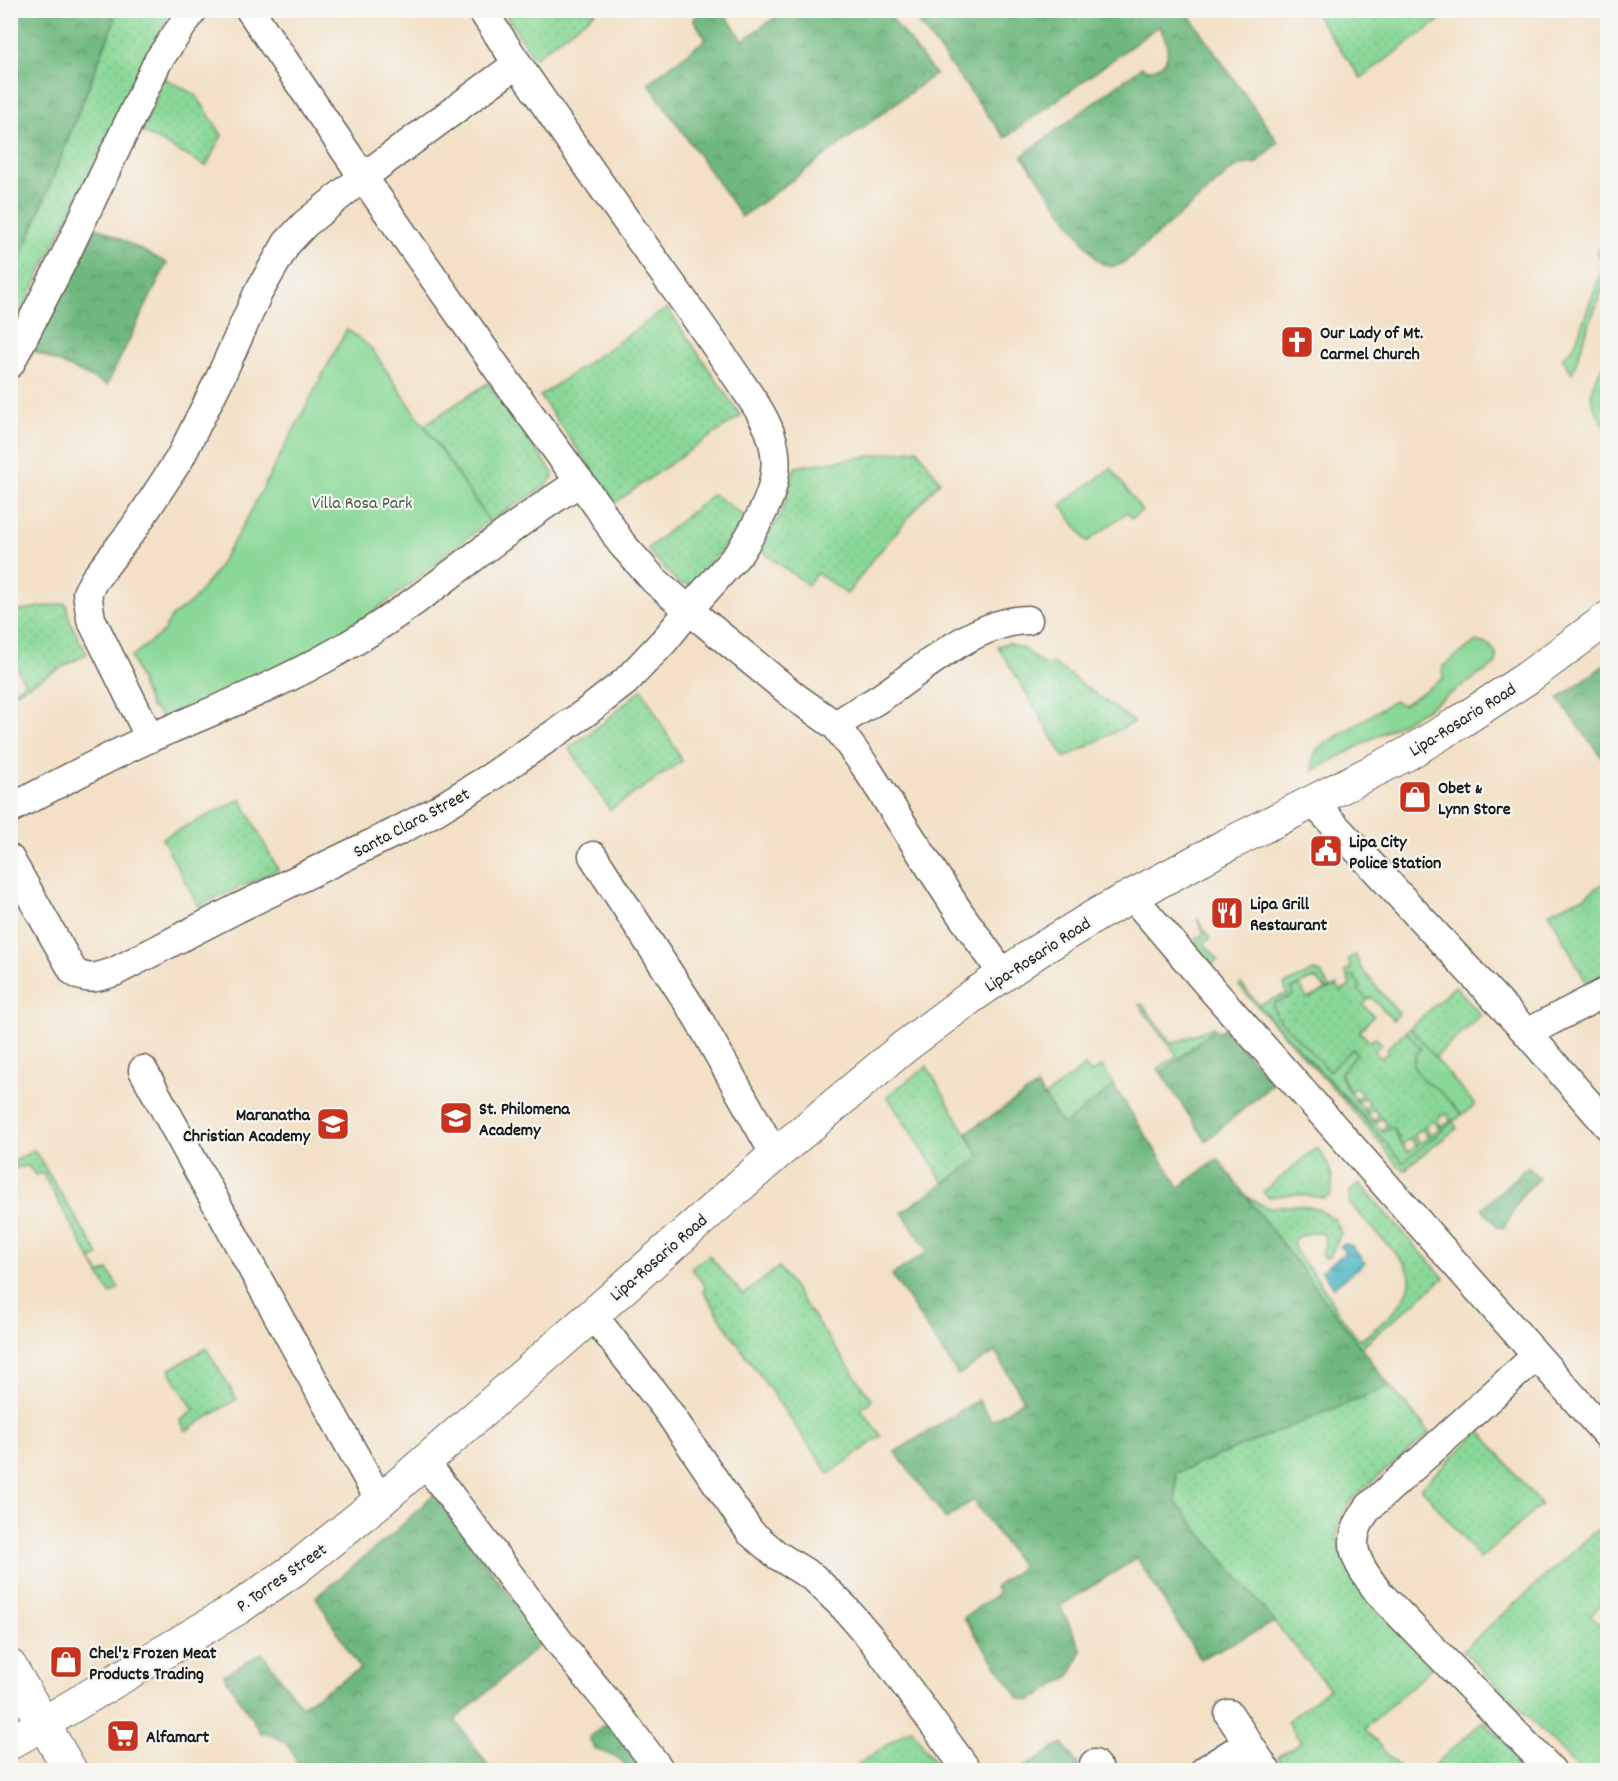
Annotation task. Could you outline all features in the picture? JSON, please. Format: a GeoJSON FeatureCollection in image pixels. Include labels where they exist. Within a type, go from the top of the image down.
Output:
{"type":"FeatureCollection","features":[{"type":"Feature","properties":{"kind":"main road","name":"Lipa-Rosario Road"},"geometry":{"type":"LineString","coordinates":[[524,1373],[775,1155],[904,1047],[1003,974],[1132,896],[1405,754],[1505,694],[1608,618]]}},
{"type":"Feature","properties":{"kind":"main road","name":"P. Torres Street"},"geometry":{"type":"LineString","coordinates":[[10,1743],[238,1608],[302,1564],[380,1502],[524,1373]]}},
{"type":"Feature","properties":{"kind":"main road"},"geometry":{"type":"LineString","coordinates":[[10,1666],[70,1770]]}},
{"type":"Feature","properties":{"kind":"street"},"geometry":{"type":"LineString","coordinates":[[10,364],[64,258],[158,61],[193,10]]}},
{"type":"Feature","properties":{"kind":"street"},"geometry":{"type":"LineString","coordinates":[[250,10],[363,177],[520,401],[599,508],[621,543],[654,580],[689,610],[798,699],[836,726],[866,766],[970,928],[1003,974]]}},
{"type":"Feature","properties":{"kind":"street","name":"Santa Clara Street"},"geometry":{"type":"LineString","coordinates":[[10,860],[73,971],[78,975],[94,978],[132,963],[209,922],[385,837],[457,799],[585,713],[643,665],[740,552],[753,531],[772,490],[776,460],[768,427],[720,352],[607,194],[482,10]]}},
{"type":"Feature","properties":{"kind":"street"},"geometry":{"type":"LineString","coordinates":[[150,738],[91,619],[87,606],[87,593],[94,580],[134,528],[180,458],[220,378],[258,293],[287,243],[363,177],[517,64]]}},
{"type":"Feature","properties":{"kind":"street"},"geometry":{"type":"LineString","coordinates":[[10,809],[150,738],[247,696],[339,651],[394,615],[516,524],[580,482]]}},
{"type":"Feature","properties":{"kind":"street"},"geometry":{"type":"LineString","coordinates":[[836,726],[972,636],[1004,622],[1028,620]]}},
{"type":"Feature","properties":{"kind":"street"},"geometry":{"type":"LineString","coordinates":[[1313,802],[1527,1033],[1608,1126]]}},
{"type":"Feature","properties":{"kind":"street"},"geometry":{"type":"LineString","coordinates":[[593,856],[698,1018],[775,1155]]}},
{"type":"Feature","properties":{"kind":"street"},"geometry":{"type":"LineString","coordinates":[[1132,896],[1608,1436]]}},
{"type":"Feature","properties":{"kind":"street"},"geometry":{"type":"LineString","coordinates":[[1527,1033],[1608,991]]}},
{"type":"Feature","properties":{"kind":"street"},"geometry":{"type":"LineString","coordinates":[[143,1070],[380,1502]]}},
{"type":"Feature","properties":{"kind":"street"},"geometry":{"type":"LineString","coordinates":[[592,1314],[667,1410],[750,1532],[777,1555],[814,1578],[844,1607],[874,1642],[967,1770]]}},
{"type":"Feature","properties":{"kind":"street"},"geometry":{"type":"LineString","coordinates":[[1536,1356],[1369,1507],[1358,1521],[1353,1537],[1355,1555],[1362,1570],[1378,1592],[1551,1770]]}},
{"type":"Feature","properties":{"kind":"street"},"geometry":{"type":"LineString","coordinates":[[425,1462],[570,1656],[660,1770]]}},
{"type":"Feature","properties":{"kind":"street"},"geometry":{"type":"LineString","coordinates":[[1228,1714],[1266,1770]]}},
{"type":"Feature","properties":{"kind":"street"},"geometry":{"type":"LineString","coordinates":[[1204,1770],[1248,1743]]}},
{"type":"Feature","properties":{"kind":"green space"},"geometry":{"type":"Polygon","coordinates":[[[11,10],[108,11],[115,19],[11,284],[11,10]]]}},
{"type":"Feature","properties":{"kind":"green space"},"geometry":{"type":"Polygon","coordinates":[[[705,10],[722,11],[743,40],[784,11],[886,11],[935,74],[742,217],[648,83],[706,39],[693,19],[705,10]]]}},
{"type":"Feature","properties":{"kind":"green space"},"geometry":{"type":"Polygon","coordinates":[[[108,11],[172,11],[145,60],[11,333],[11,284],[115,20],[108,11]]]}},
{"type":"Feature","properties":{"kind":"green space"},"geometry":{"type":"Polygon","coordinates":[[[503,11],[595,11],[534,58],[503,11]]]}},
{"type":"Feature","properties":{"kind":"green space"},"geometry":{"type":"Polygon","coordinates":[[[910,11],[1186,11],[1278,142],[1257,163],[1241,165],[1232,170],[1124,263],[1113,266],[1104,265],[1097,260],[1022,156],[1142,67],[1147,70],[1162,64],[1166,60],[1167,47],[1159,26],[1005,138],[910,11]]]}},
{"type":"Feature","properties":{"kind":"green space"},"geometry":{"type":"Polygon","coordinates":[[[1313,11],[1452,11],[1361,78],[1313,11]]]}},
{"type":"Feature","properties":{"kind":"green space"},"geometry":{"type":"Polygon","coordinates":[[[164,78],[196,95],[222,135],[206,166],[142,132],[164,78]]]}},
{"type":"Feature","properties":{"kind":"green space"},"geometry":{"type":"Polygon","coordinates":[[[97,227],[167,263],[107,385],[34,351],[97,227]]]}},
{"type":"Feature","properties":{"kind":"green space"},"geometry":{"type":"Polygon","coordinates":[[[1607,235],[1607,275],[1572,373],[1562,358],[1574,347],[1605,261],[1597,253],[1607,235]]]}},
{"type":"Feature","properties":{"kind":"green space"},"geometry":{"type":"Polygon","coordinates":[[[667,308],[741,416],[615,503],[540,396],[667,308]]]}},
{"type":"Feature","properties":{"kind":"green space","name":"Villa Rosa Park"},"geometry":{"type":"Polygon","coordinates":[[[347,329],[371,348],[489,521],[401,591],[347,630],[243,684],[179,714],[163,717],[150,706],[131,657],[163,632],[172,616],[193,601],[216,571],[245,522],[347,329]]]}},
{"type":"Feature","properties":{"kind":"green space"},"geometry":{"type":"Polygon","coordinates":[[[1607,358],[1607,385],[1602,389],[1607,397],[1607,429],[1595,408],[1591,394],[1607,358]]]}},
{"type":"Feature","properties":{"kind":"green space"},"geometry":{"type":"Polygon","coordinates":[[[488,383],[553,473],[553,478],[546,486],[489,521],[424,425],[488,383]]]}},
{"type":"Feature","properties":{"kind":"green space"},"geometry":{"type":"Polygon","coordinates":[[[917,449],[940,481],[870,563],[847,594],[817,573],[808,585],[760,550],[783,509],[795,467],[917,449]]]}},
{"type":"Feature","properties":{"kind":"green space"},"geometry":{"type":"Polygon","coordinates":[[[1111,468],[1142,511],[1132,518],[1127,512],[1087,542],[1061,505],[1111,468]]]}},
{"type":"Feature","properties":{"kind":"green space"},"geometry":{"type":"Polygon","coordinates":[[[713,494],[747,518],[694,584],[679,584],[647,549],[713,494]]]}},
{"type":"Feature","properties":{"kind":"green space"},"geometry":{"type":"Polygon","coordinates":[[[66,603],[71,623],[87,654],[14,693],[13,691],[25,683],[11,659],[11,612],[66,603]]]}},
{"type":"Feature","properties":{"kind":"green space"},"geometry":{"type":"Polygon","coordinates":[[[1475,642],[1485,643],[1492,648],[1497,659],[1496,664],[1425,710],[1313,771],[1313,758],[1318,748],[1394,701],[1403,705],[1443,679],[1443,666],[1475,642]]]}},
{"type":"Feature","properties":{"kind":"green space"},"geometry":{"type":"Polygon","coordinates":[[[1008,643],[1027,651],[1042,664],[1053,663],[1134,722],[1065,758],[998,646],[1008,643]]]}},
{"type":"Feature","properties":{"kind":"green space"},"geometry":{"type":"Polygon","coordinates":[[[1607,663],[1607,764],[1558,699],[1607,663]]]}},
{"type":"Feature","properties":{"kind":"green space"},"geometry":{"type":"Polygon","coordinates":[[[642,689],[682,761],[610,810],[569,748],[603,723],[642,689]]]}},
{"type":"Feature","properties":{"kind":"green space"},"geometry":{"type":"Polygon","coordinates":[[[241,799],[278,870],[198,906],[162,838],[241,799]]]}},
{"type":"Feature","properties":{"kind":"green space"},"geometry":{"type":"Polygon","coordinates":[[[1607,880],[1607,975],[1587,984],[1549,912],[1584,897],[1607,880]]]}},
{"type":"Feature","properties":{"kind":"green space"},"geometry":{"type":"Polygon","coordinates":[[[1198,919],[1210,939],[1204,943],[1218,960],[1212,965],[1196,944],[1196,939],[1204,933],[1198,919]]]}},
{"type":"Feature","properties":{"kind":"green space"},"geometry":{"type":"Polygon","coordinates":[[[1356,955],[1360,967],[1399,1014],[1393,1020],[1371,997],[1368,1000],[1358,990],[1361,987],[1354,976],[1348,978],[1345,971],[1351,969],[1348,959],[1356,955]]]}},
{"type":"Feature","properties":{"kind":"green space"},"geometry":{"type":"Polygon","coordinates":[[[1314,971],[1321,973],[1329,988],[1326,990],[1317,979],[1311,979],[1291,989],[1293,996],[1276,1002],[1273,1006],[1276,1016],[1329,1071],[1352,1049],[1357,1054],[1340,1073],[1343,1081],[1352,1096],[1383,1132],[1391,1127],[1394,1128],[1399,1141],[1408,1152],[1451,1120],[1452,1122],[1403,1163],[1358,1110],[1258,1005],[1287,994],[1284,985],[1314,971]]]}},
{"type":"Feature","properties":{"kind":"green space"},"geometry":{"type":"Polygon","coordinates":[[[1354,976],[1361,987],[1359,990],[1368,1000],[1363,1005],[1374,1016],[1359,1031],[1370,1042],[1375,1037],[1382,1044],[1374,1051],[1381,1058],[1388,1052],[1386,1049],[1406,1031],[1421,1049],[1413,1060],[1422,1079],[1439,1090],[1462,1115],[1453,1122],[1457,1128],[1405,1170],[1399,1167],[1355,1113],[1239,986],[1241,984],[1403,1162],[1451,1120],[1445,1113],[1437,1119],[1442,1126],[1439,1128],[1433,1121],[1425,1127],[1431,1135],[1428,1137],[1422,1129],[1414,1136],[1420,1143],[1416,1146],[1410,1138],[1402,1145],[1394,1128],[1391,1127],[1383,1132],[1381,1130],[1387,1125],[1381,1118],[1375,1123],[1379,1115],[1374,1109],[1367,1114],[1364,1109],[1370,1104],[1364,1097],[1358,1102],[1356,1099],[1362,1094],[1356,1087],[1350,1092],[1340,1073],[1357,1054],[1353,1049],[1329,1071],[1276,1016],[1273,1006],[1276,1002],[1293,996],[1290,990],[1300,985],[1307,999],[1337,985],[1340,991],[1350,987],[1348,978],[1354,976]]]}},
{"type":"Feature","properties":{"kind":"green space"},"geometry":{"type":"Polygon","coordinates":[[[1455,986],[1481,1015],[1435,1058],[1410,1028],[1455,986]]]}},
{"type":"Feature","properties":{"kind":"green space"},"geometry":{"type":"Polygon","coordinates":[[[1142,1004],[1172,1044],[1213,1027],[1215,1029],[1161,1073],[1158,1069],[1177,1055],[1139,1005],[1142,1004]]]}},
{"type":"Feature","properties":{"kind":"green space"},"geometry":{"type":"Polygon","coordinates":[[[1224,1028],[1273,1084],[1206,1141],[1161,1073],[1215,1029],[1219,1033],[1224,1028]]]}},
{"type":"Feature","properties":{"kind":"green space"},"geometry":{"type":"Polygon","coordinates":[[[1410,1028],[1475,1105],[1462,1115],[1439,1090],[1422,1079],[1413,1066],[1416,1054],[1421,1049],[1406,1031],[1410,1028]]]}},
{"type":"Feature","properties":{"kind":"green space"},"geometry":{"type":"Polygon","coordinates":[[[927,1066],[980,1158],[944,1183],[887,1096],[927,1066]]]}},
{"type":"Feature","properties":{"kind":"green space"},"geometry":{"type":"Polygon","coordinates":[[[1085,1066],[1091,1073],[1102,1066],[1114,1086],[1063,1126],[1044,1097],[1085,1066]]]}},
{"type":"Feature","properties":{"kind":"green space"},"geometry":{"type":"Polygon","coordinates":[[[1037,1086],[1063,1125],[1114,1086],[1179,1187],[1218,1159],[1390,1386],[1176,1473],[1176,1503],[1275,1622],[1200,1659],[1137,1558],[1060,1606],[1082,1650],[1070,1676],[1031,1701],[1019,1698],[964,1618],[998,1593],[995,1587],[1022,1567],[973,1500],[946,1519],[895,1452],[978,1400],[992,1421],[1024,1400],[995,1352],[958,1375],[892,1275],[928,1251],[902,1212],[980,1158],[967,1132],[1037,1086]]]}},
{"type":"Feature","properties":{"kind":"green space"},"geometry":{"type":"Polygon","coordinates":[[[1317,1147],[1330,1170],[1332,1190],[1330,1196],[1324,1198],[1295,1194],[1268,1197],[1263,1192],[1317,1147]]]}},
{"type":"Feature","properties":{"kind":"green space"},"geometry":{"type":"Polygon","coordinates":[[[34,1150],[99,1255],[91,1260],[100,1274],[108,1270],[119,1288],[110,1294],[42,1173],[36,1175],[28,1166],[16,1168],[13,1162],[34,1150]]]}},
{"type":"Feature","properties":{"kind":"green space"},"geometry":{"type":"Polygon","coordinates":[[[1528,1166],[1539,1178],[1522,1195],[1504,1228],[1498,1227],[1482,1208],[1528,1166]]]}},
{"type":"Feature","properties":{"kind":"green space"},"geometry":{"type":"Polygon","coordinates":[[[1359,1183],[1444,1278],[1360,1348],[1244,1195],[1267,1208],[1296,1205],[1316,1208],[1336,1220],[1341,1233],[1330,1256],[1325,1258],[1321,1255],[1326,1240],[1323,1233],[1314,1232],[1295,1238],[1294,1246],[1347,1324],[1359,1339],[1362,1339],[1398,1306],[1408,1290],[1410,1279],[1405,1264],[1349,1203],[1350,1191],[1359,1183]]]}},
{"type":"Feature","properties":{"kind":"green space"},"geometry":{"type":"Polygon","coordinates":[[[709,1255],[743,1295],[779,1267],[872,1400],[861,1409],[881,1436],[829,1474],[728,1330],[703,1290],[706,1288],[691,1268],[709,1255]]]}},
{"type":"Feature","properties":{"kind":"green space"},"geometry":{"type":"Polygon","coordinates":[[[206,1348],[237,1399],[186,1431],[180,1421],[194,1410],[169,1370],[206,1348]]]}},
{"type":"Feature","properties":{"kind":"green space"},"geometry":{"type":"Polygon","coordinates":[[[1390,1386],[1430,1433],[1352,1499],[1342,1516],[1337,1536],[1341,1556],[1350,1572],[1434,1666],[1365,1729],[1401,1770],[1286,1770],[1277,1757],[1301,1742],[1287,1722],[1329,1688],[1176,1503],[1175,1473],[1390,1386]]]}},
{"type":"Feature","properties":{"kind":"green space"},"geometry":{"type":"Polygon","coordinates":[[[1480,1431],[1541,1505],[1480,1559],[1421,1487],[1480,1431]]]}},
{"type":"Feature","properties":{"kind":"green space"},"geometry":{"type":"Polygon","coordinates":[[[434,1494],[544,1641],[455,1720],[491,1770],[299,1770],[287,1744],[261,1733],[224,1675],[262,1653],[301,1706],[360,1669],[316,1597],[395,1532],[434,1494]]]}},
{"type":"Feature","properties":{"kind":"green space"},"geometry":{"type":"Polygon","coordinates":[[[1607,1521],[1607,1599],[1590,1615],[1607,1633],[1607,1770],[1580,1770],[1463,1650],[1607,1521]]]}},
{"type":"Feature","properties":{"kind":"green space"},"geometry":{"type":"Polygon","coordinates":[[[610,1719],[646,1770],[629,1770],[620,1759],[595,1749],[589,1738],[610,1719]]]}},
{"type":"Feature","properties":{"kind":"green space"},"geometry":{"type":"Polygon","coordinates":[[[1483,1721],[1534,1770],[1429,1770],[1483,1721]]]}},
{"type":"Feature","properties":{"kind":"green space"},"geometry":{"type":"Polygon","coordinates":[[[911,1728],[937,1766],[930,1770],[850,1770],[911,1728]]]}},
{"type":"Feature","properties":{"kind":"green space"},"geometry":{"type":"Polygon","coordinates":[[[1063,1743],[1081,1770],[1019,1770],[1063,1743]]]}},
{"type":"Feature","properties":{"kind":"water"},"geometry":{"type":"Polygon","coordinates":[[[1351,1245],[1365,1263],[1333,1287],[1321,1271],[1345,1253],[1340,1246],[1351,1245]]]}},
{"type":"Feature","properties":{"kind":"place","name":"Our Lady of Mt. Carmel Church"},"geometry":{"type":"Point","coordinates":[1297,342]}},
{"type":"Feature","properties":{"kind":"place","name":"Obet & Lynn Store"},"geometry":{"type":"Point","coordinates":[1415,797]}},
{"type":"Feature","properties":{"kind":"place","name":"Lipa City Police Station"},"geometry":{"type":"Point","coordinates":[1326,851]}},
{"type":"Feature","properties":{"kind":"place","name":"Lipa Grill Restaurant"},"geometry":{"type":"Point","coordinates":[1227,913]}},
{"type":"Feature","properties":{"kind":"place","name":"St. Philomena Academy"},"geometry":{"type":"Point","coordinates":[456,1118]}},
{"type":"Feature","properties":{"kind":"place","name":"Maranatha Christian Academy"},"geometry":{"type":"Point","coordinates":[333,1124]}},
{"type":"Feature","properties":{"kind":"place","name":"Chel'z Frozen Meat Products Trading"},"geometry":{"type":"Point","coordinates":[66,1662]}},
{"type":"Feature","properties":{"kind":"place","name":"Alfamart"},"geometry":{"type":"Point","coordinates":[123,1736]}}]}
